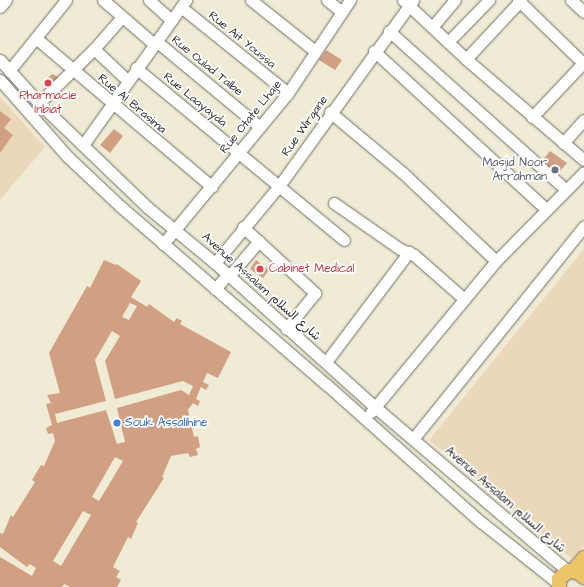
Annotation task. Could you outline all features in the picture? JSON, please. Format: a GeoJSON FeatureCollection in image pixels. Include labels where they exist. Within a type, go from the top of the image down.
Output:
{"type":"FeatureCollection","features":[{"type":"Feature","properties":{"kind":"main road"},"geometry":{"type":"LineString","coordinates":[[558,585],[561,576],[575,573],[584,558]]}},
{"type":"Feature","properties":{"kind":"street"},"geometry":{"type":"LineString","coordinates":[[0,7],[6,0]]}},
{"type":"Feature","properties":{"kind":"street"},"geometry":{"type":"LineString","coordinates":[[9,71],[37,39],[66,0]]}},
{"type":"Feature","properties":{"kind":"street","name":"Rue Oulad Talbe"},"geometry":{"type":"LineString","coordinates":[[103,0],[121,18],[155,42],[260,127]]}},
{"type":"Feature","properties":{"kind":"street"},"geometry":{"type":"LineString","coordinates":[[149,0],[171,20]]}},
{"type":"Feature","properties":{"kind":"street"},"geometry":{"type":"LineString","coordinates":[[251,0],[263,4],[315,52]]}},
{"type":"Feature","properties":{"kind":"street"},"geometry":{"type":"LineString","coordinates":[[327,0],[342,12]]}},
{"type":"Feature","properties":{"kind":"street","name":"Rue Otate Lhaje"},"geometry":{"type":"LineString","coordinates":[[163,244],[212,187],[238,152],[288,93],[350,0]]}},
{"type":"Feature","properties":{"kind":"street"},"geometry":{"type":"LineString","coordinates":[[433,26],[455,0]]}},
{"type":"Feature","properties":{"kind":"street"},"geometry":{"type":"LineString","coordinates":[[448,42],[489,0]]}},
{"type":"Feature","properties":{"kind":"street"},"geometry":{"type":"LineString","coordinates":[[466,59],[520,0],[583,62],[532,117]]}},
{"type":"Feature","properties":{"kind":"street"},"geometry":{"type":"LineString","coordinates":[[571,0],[584,12]]}},
{"type":"Feature","properties":{"kind":"street"},"geometry":{"type":"LineString","coordinates":[[408,2],[466,59],[584,160]]}},
{"type":"Feature","properties":{"kind":"street","name":"Rue Wirgane"},"geometry":{"type":"LineString","coordinates":[[215,263],[243,227],[279,186],[408,2]]}},
{"type":"Feature","properties":{"kind":"street"},"geometry":{"type":"LineString","coordinates":[[83,145],[127,80],[183,4]]}},
{"type":"Feature","properties":{"kind":"street","name":"Rue Ait Youssa"},"geometry":{"type":"LineString","coordinates":[[183,4],[288,93]]}},
{"type":"Feature","properties":{"kind":"street"},"geometry":{"type":"LineString","coordinates":[[39,103],[94,50],[121,18]]}},
{"type":"Feature","properties":{"kind":"street"},"geometry":{"type":"LineString","coordinates":[[389,31],[566,190]]}},
{"type":"Feature","properties":{"kind":"street","name":"Rue Al Brasima"},"geometry":{"type":"LineString","coordinates":[[37,39],[111,104],[212,187]]}},
{"type":"Feature","properties":{"kind":"street"},"geometry":{"type":"LineString","coordinates":[[94,50],[127,80]]}},
{"type":"Feature","properties":{"kind":"street"},"geometry":{"type":"LineString","coordinates":[[374,51],[546,209]]}},
{"type":"Feature","properties":{"kind":"street","name":"Avenue Assalam شارع السلام"},"geometry":{"type":"LineString","coordinates":[[0,60],[39,103],[141,202],[215,263],[286,329],[326,362],[375,407],[575,573]]}},
{"type":"Feature","properties":{"kind":"street","name":"Rue Laayayda"},"geometry":{"type":"LineString","coordinates":[[136,68],[344,240]]}},
{"type":"Feature","properties":{"kind":"street"},"geometry":{"type":"LineString","coordinates":[[0,80],[68,157],[163,244],[481,522],[558,585]]}},
{"type":"Feature","properties":{"kind":"street"},"geometry":{"type":"LineString","coordinates":[[330,112],[397,168],[496,261]]}},
{"type":"Feature","properties":{"kind":"street"},"geometry":{"type":"LineString","coordinates":[[563,143],[584,120]]}},
{"type":"Feature","properties":{"kind":"street"},"geometry":{"type":"LineString","coordinates":[[365,419],[496,261],[584,172]]}},
{"type":"Feature","properties":{"kind":"street"},"geometry":{"type":"LineString","coordinates":[[334,203],[409,252],[464,299]]}},
{"type":"Feature","properties":{"kind":"street"},"geometry":{"type":"LineString","coordinates":[[414,439],[584,226]]}},
{"type":"Feature","properties":{"kind":"street"},"geometry":{"type":"LineString","coordinates":[[243,227],[315,293],[286,329]]}},
{"type":"Feature","properties":{"kind":"street"},"geometry":{"type":"LineString","coordinates":[[215,289],[259,241]]}},
{"type":"Feature","properties":{"kind":"street"},"geometry":{"type":"LineString","coordinates":[[326,362],[409,252]]}},
{"type":"Feature","properties":{"kind":"shaded area"},"geometry":{"type":"Polygon","coordinates":[[[0,97],[45,147],[0,200],[0,97]]]}},
{"type":"Feature","properties":{"kind":"shaded area"},"geometry":{"type":"Polygon","coordinates":[[[584,249],[584,546],[571,558],[429,440],[584,249]]]}},
{"type":"Feature","properties":{"kind":"building"},"geometry":{"type":"Polygon","coordinates":[[[326,50],[342,60],[335,70],[319,60],[326,50]]]}},
{"type":"Feature","properties":{"kind":"building"},"geometry":{"type":"Polygon","coordinates":[[[52,74],[62,79],[51,90],[44,82],[52,74]]]}},
{"type":"Feature","properties":{"kind":"building"},"geometry":{"type":"Polygon","coordinates":[[[0,111],[11,119],[4,128],[13,135],[0,153],[0,111]]]}},
{"type":"Feature","properties":{"kind":"building"},"geometry":{"type":"Polygon","coordinates":[[[114,129],[123,136],[110,153],[100,145],[114,129]]]}},
{"type":"Feature","properties":{"kind":"building","name":"Masjid Noor Arrahman"},"geometry":{"type":"Polygon","coordinates":[[[550,151],[567,163],[556,176],[540,163],[550,151]]]}},
{"type":"Feature","properties":{"kind":"building","name":"Souk Assalihine"},"geometry":{"type":"Polygon","coordinates":[[[104,260],[116,265],[117,264],[141,281],[131,297],[147,307],[149,304],[174,322],[177,318],[182,321],[180,324],[231,352],[218,378],[207,373],[203,382],[209,385],[206,390],[201,387],[196,399],[200,401],[198,406],[193,403],[188,410],[194,437],[198,436],[200,447],[196,449],[198,455],[190,457],[188,453],[171,456],[162,477],[164,478],[136,522],[138,523],[131,539],[128,537],[113,567],[120,571],[116,577],[121,580],[117,587],[70,587],[64,584],[62,587],[0,587],[0,557],[32,576],[36,568],[30,564],[27,567],[0,547],[0,533],[3,534],[11,515],[13,517],[35,482],[32,480],[41,465],[44,466],[55,441],[53,433],[48,434],[46,428],[52,425],[46,404],[51,403],[47,395],[60,393],[49,353],[87,286],[90,288],[104,260]],[[130,303],[122,317],[129,320],[137,306],[130,303]],[[112,331],[95,360],[106,401],[55,414],[57,423],[106,410],[117,444],[125,442],[117,408],[181,390],[189,395],[193,386],[183,381],[115,399],[105,361],[120,336],[112,331]],[[115,457],[92,497],[99,501],[123,461],[115,457]],[[83,511],[53,561],[61,566],[91,515],[83,511]]]}},
{"type":"Feature","properties":{"kind":"building","name":"Cabinet Medical"},"geometry":{"type":"Polygon","coordinates":[[[256,260],[269,270],[263,278],[250,269],[256,260]]]}},
{"type":"Feature","properties":{"kind":"place","name":"Pharmacie Inbiat"},"geometry":{"type":"Point","coordinates":[48,83]}},
{"type":"Feature","properties":{"kind":"place","name":"Masjid Noor Arrahman"},"geometry":{"type":"Point","coordinates":[555,170]}},
{"type":"Feature","properties":{"kind":"place","name":"Cabinet Medical"},"geometry":{"type":"Point","coordinates":[260,269]}},
{"type":"Feature","properties":{"kind":"place","name":"Souk Assalihine"},"geometry":{"type":"Point","coordinates":[117,423]}}]}
